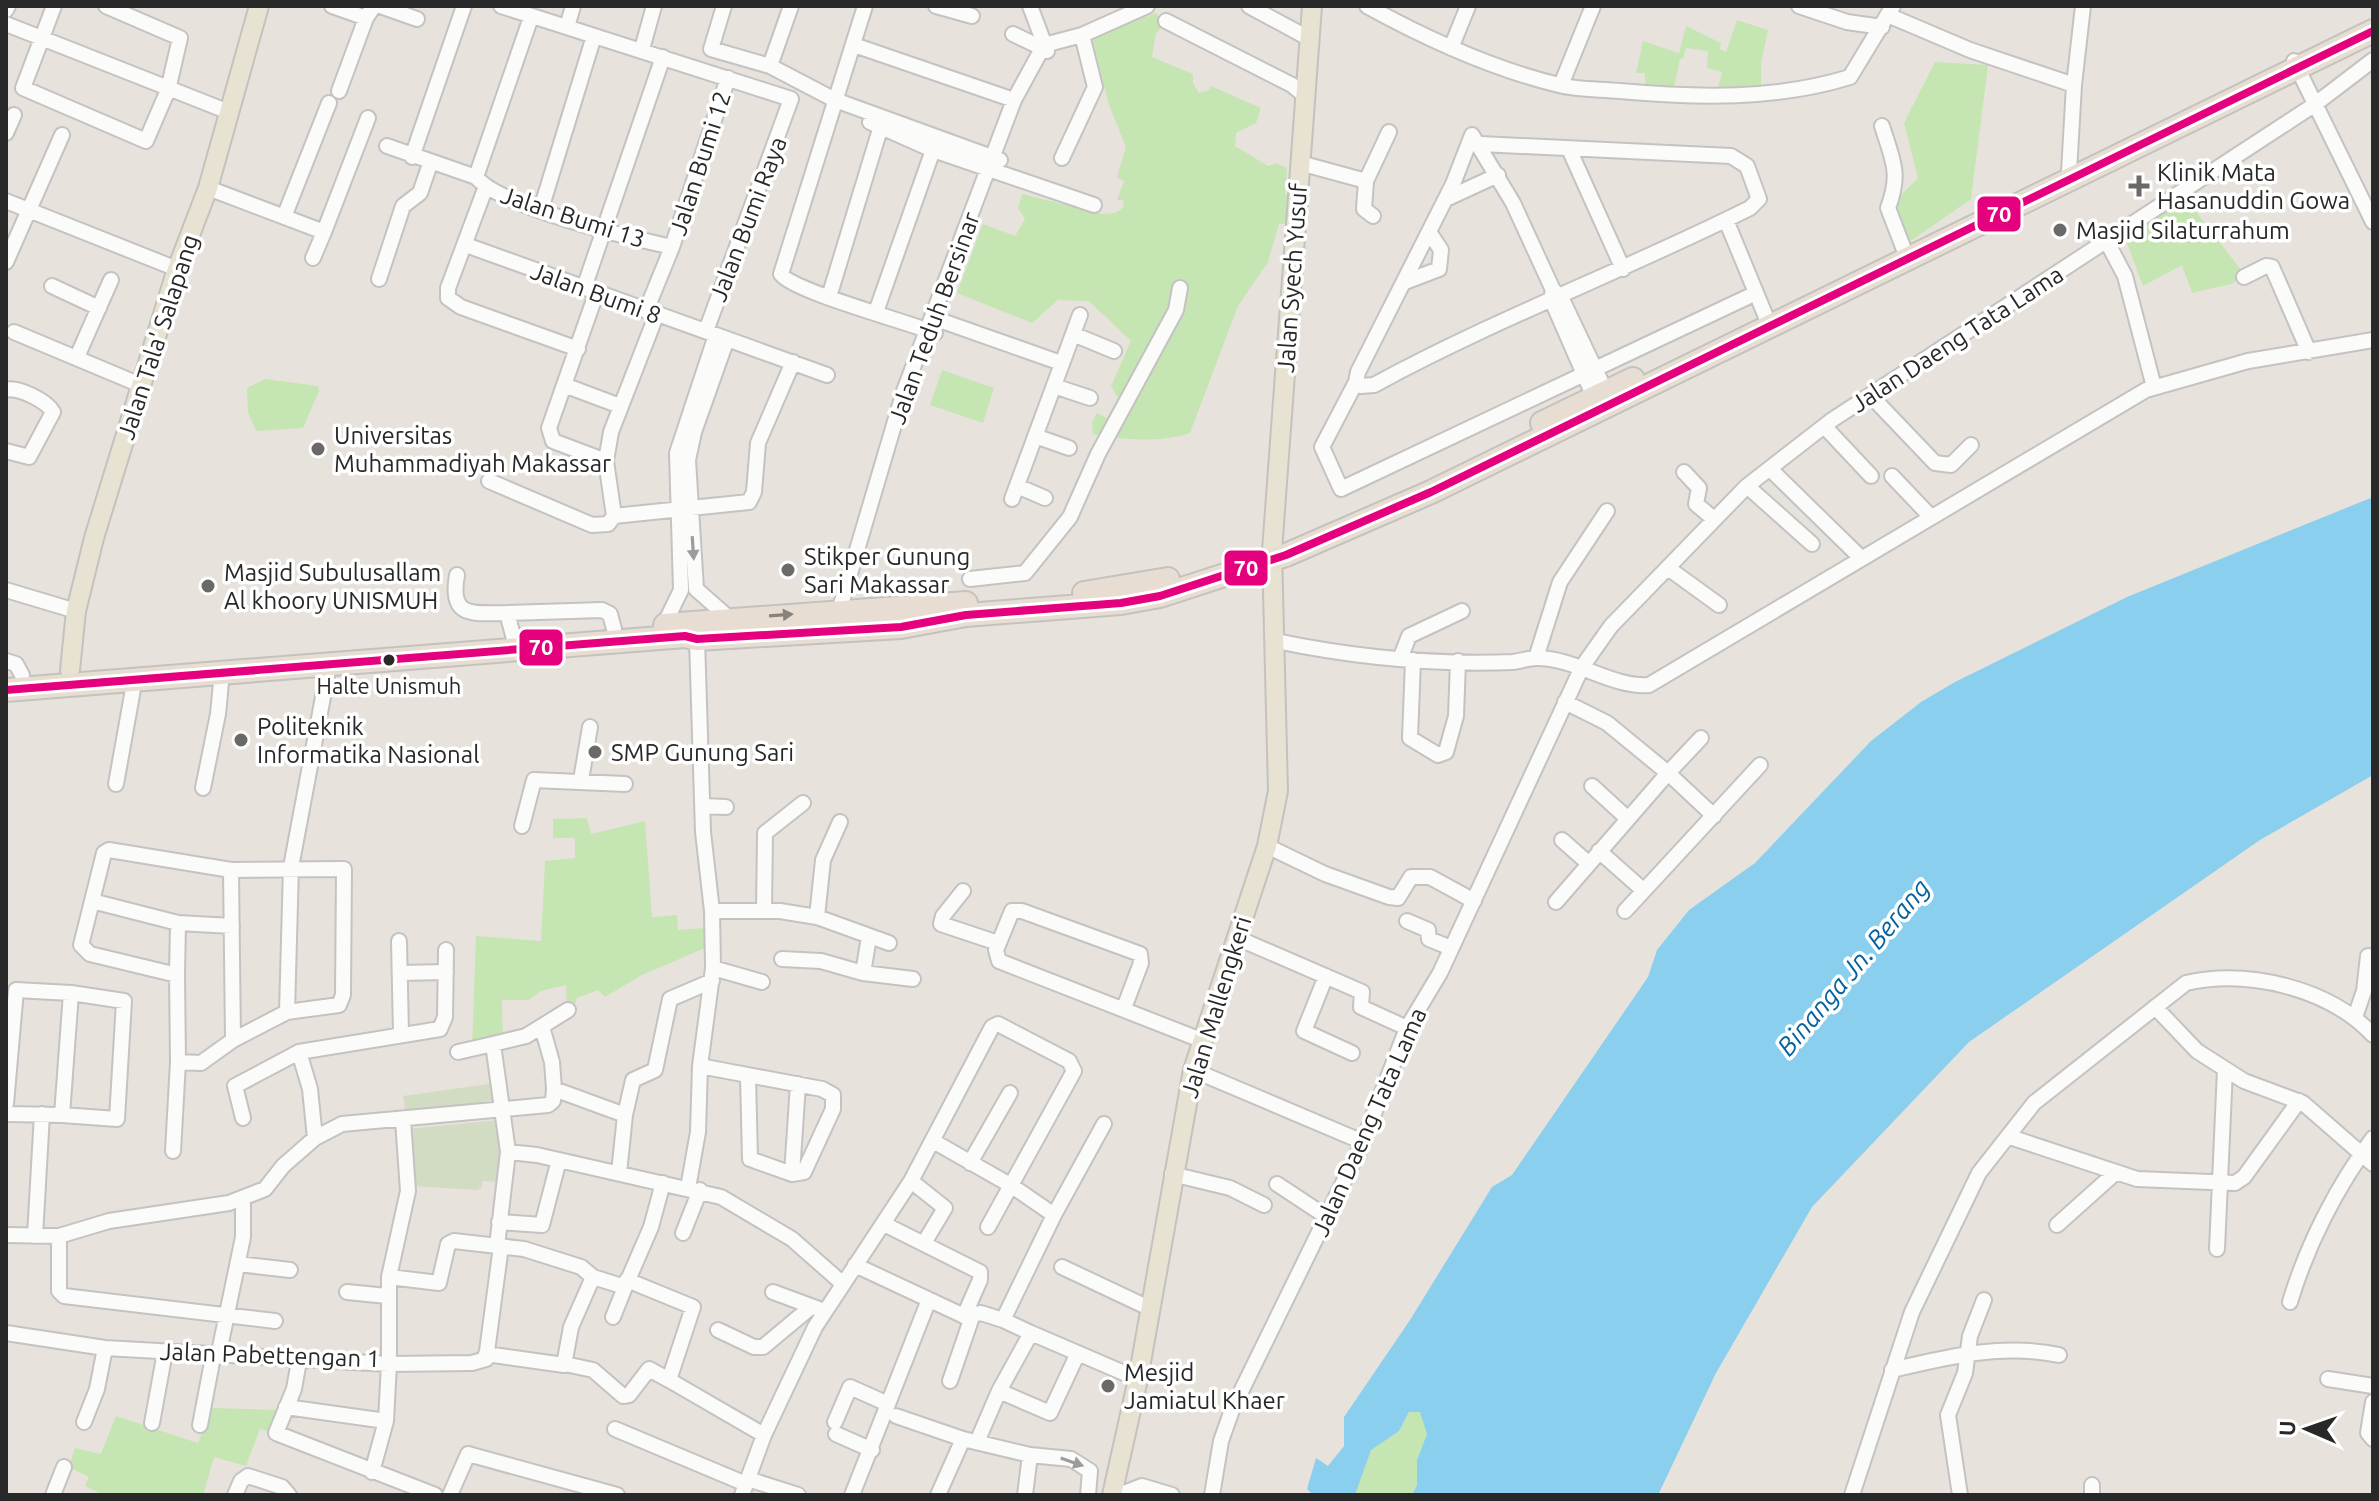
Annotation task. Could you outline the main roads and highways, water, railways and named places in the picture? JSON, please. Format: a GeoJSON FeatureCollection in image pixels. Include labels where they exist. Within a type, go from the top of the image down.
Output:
{"type":"FeatureCollection","features":[{"type":"Feature","properties":{"kind":"highway"},"geometry":{"type":"LineString","coordinates":[[10,676],[135,678],[222,672],[328,671],[407,651],[614,629],[844,611],[966,609],[1139,585],[1272,559],[1445,479],[2373,28]]}},
{"type":"Feature","properties":{"kind":"highway"},"geometry":{"type":"LineString","coordinates":[[2048,188],[2069,172],[2092,166]]}},
{"type":"Feature","properties":{"kind":"highway"},"geometry":{"type":"LineString","coordinates":[[10,676],[407,651],[901,627],[966,609]]}},
{"type":"Feature","properties":{"kind":"main road","name":"Jalan Tala' Salapang"},"geometry":{"type":"LineString","coordinates":[[70,670],[76,611],[94,538],[177,269],[208,188],[259,6]]}},
{"type":"Feature","properties":{"kind":"main road","name":"Jalan Syech Yusuf"},"geometry":{"type":"LineString","coordinates":[[1272,559],[1312,6]]}},
{"type":"Feature","properties":{"kind":"main road","name":"Jalan Mallengkeri"},"geometry":{"type":"LineString","coordinates":[[1112,1494],[1138,1379],[1172,1174],[1193,1070],[1267,846],[1278,791],[1272,559]]}},
{"type":"Feature","properties":{"kind":"water","name":"Binanga Jn. Berang"},"geometry":{"type":"Polygon","coordinates":[[[2373,497],[2373,775],[2260,840],[1969,1042],[1812,1207],[1716,1373],[1658,1495],[1412,1495],[1417,1485],[1417,1460],[1427,1434],[1420,1412],[1409,1412],[1399,1431],[1371,1450],[1355,1495],[1313,1495],[1307,1489],[1316,1458],[1328,1466],[1344,1446],[1344,1417],[1410,1320],[1492,1187],[1512,1175],[1648,977],[1657,950],[1689,910],[1755,863],[1871,741],[1921,702],[2127,597],[2373,497]]]}},
{"type":"Feature","properties":{"kind":"place","name":"Klinik Mata Hasanuddin Gowa"},"geometry":{"type":"Point","coordinates":[2139,186]}},
{"type":"Feature","properties":{"kind":"place","name":"Masjid Silaturrahum"},"geometry":{"type":"Point","coordinates":[2060,230]}},
{"type":"Feature","properties":{"kind":"place","name":"Universitas Muhammadiyah Makassar"},"geometry":{"type":"Point","coordinates":[318,449]}},
{"type":"Feature","properties":{"kind":"place","name":"Stikper Gunung Sari Makassar"},"geometry":{"type":"Point","coordinates":[788,570]}},
{"type":"Feature","properties":{"kind":"place","name":"Masjid Subulusallam Al khoory UNISMUH"},"geometry":{"type":"Point","coordinates":[208,586]}},
{"type":"Feature","properties":{"kind":"place","name":"Halte Unismuh"},"geometry":{"type":"Point","coordinates":[389,660]}},
{"type":"Feature","properties":{"kind":"place","name":"Politeknik Informatika Nasional"},"geometry":{"type":"Point","coordinates":[241,740]}},
{"type":"Feature","properties":{"kind":"place","name":"SMP Gunung Sari"},"geometry":{"type":"Point","coordinates":[595,752]}},
{"type":"Feature","properties":{"kind":"place","name":"Mesjid Jamiatul Khaer"},"geometry":{"type":"Point","coordinates":[1108,1386]}}]}
